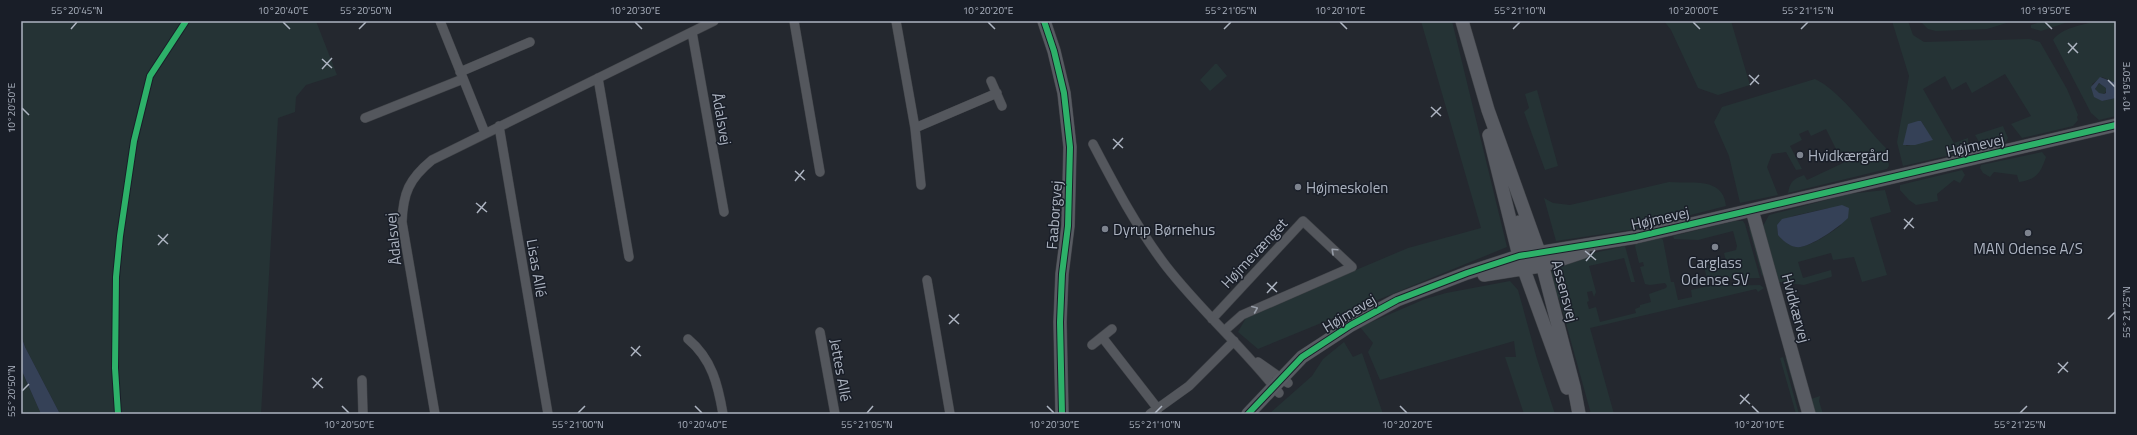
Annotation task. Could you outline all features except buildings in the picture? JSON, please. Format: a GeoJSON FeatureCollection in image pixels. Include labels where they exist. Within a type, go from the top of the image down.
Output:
{"type":"FeatureCollection","features":[{"type":"Feature","properties":{"kind":"street"},"geometry":{"type":"LineString","coordinates":[[440,21],[485,134]]}},
{"type":"Feature","properties":{"kind":"street","name":"Ådalsvej"},"geometry":{"type":"LineString","coordinates":[[435,414],[405,240],[403,205],[411,180],[432,160],[598,78],[694,27],[714,21]]}},
{"type":"Feature","properties":{"kind":"street"},"geometry":{"type":"LineString","coordinates":[[794,21],[820,172]]}},
{"type":"Feature","properties":{"kind":"street"},"geometry":{"type":"LineString","coordinates":[[896,21],[915,128],[921,185]]}},
{"type":"Feature","properties":{"kind":"street","name":"Faaborgvej"},"geometry":{"type":"LineString","coordinates":[[1044,21],[1054,51],[1064,93],[1070,147],[1068,226],[1062,274],[1060,315],[1062,414]]}},
{"type":"Feature","properties":{"kind":"street","name":"Assensvej"},"geometry":{"type":"LineString","coordinates":[[1462,21],[1532,267],[1576,414]]}},
{"type":"Feature","properties":{"kind":"street","name":"Ådalsvej"},"geometry":{"type":"LineString","coordinates":[[694,27],[724,212]]}},
{"type":"Feature","properties":{"kind":"street"},"geometry":{"type":"LineString","coordinates":[[365,118],[530,42]]}},
{"type":"Feature","properties":{"kind":"street"},"geometry":{"type":"LineString","coordinates":[[598,78],[629,257]]}},
{"type":"Feature","properties":{"kind":"street"},"geometry":{"type":"LineString","coordinates":[[991,81],[1002,106]]}},
{"type":"Feature","properties":{"kind":"street"},"geometry":{"type":"LineString","coordinates":[[915,128],[997,93]]}},
{"type":"Feature","properties":{"kind":"street","name":"Assensvej"},"geometry":{"type":"LineString","coordinates":[[1488,115],[1488,133],[1529,254]]}},
{"type":"Feature","properties":{"kind":"street","name":"Højmevej"},"geometry":{"type":"LineString","coordinates":[[1452,280],[1532,267],[1617,241],[2116,125]]}},
{"type":"Feature","properties":{"kind":"street","name":"Lisas Allé"},"geometry":{"type":"LineString","coordinates":[[499,126],[548,414]]}},
{"type":"Feature","properties":{"kind":"street"},"geometry":{"type":"LineString","coordinates":[[1093,144],[1140,229],[1166,266],[1234,342],[1280,385]]}},
{"type":"Feature","properties":{"kind":"street","name":"Hvidkærvej"},"geometry":{"type":"LineString","coordinates":[[1752,210],[1809,414]]}},
{"type":"Feature","properties":{"kind":"street","name":"Højmevænget"},"geometry":{"type":"LineString","coordinates":[[1212,319],[1303,221],[1352,267],[1242,314],[1224,331]]}},
{"type":"Feature","properties":{"kind":"street","name":"Højmevej"},"geometry":{"type":"LineString","coordinates":[[1258,414],[1302,357],[1362,318],[1396,300],[1452,280],[1467,273],[1529,254],[1617,241]]}},
{"type":"Feature","properties":{"kind":"street"},"geometry":{"type":"LineString","coordinates":[[1529,254],[1532,267],[1574,387],[1580,414]]}},
{"type":"Feature","properties":{"kind":"street"},"geometry":{"type":"LineString","coordinates":[[927,280],[950,414]]}},
{"type":"Feature","properties":{"kind":"street"},"geometry":{"type":"LineString","coordinates":[[1092,345],[1112,329]]}},
{"type":"Feature","properties":{"kind":"street","name":"Jettes Allé"},"geometry":{"type":"LineString","coordinates":[[820,332],[834,414]]}},
{"type":"Feature","properties":{"kind":"street"},"geometry":{"type":"LineString","coordinates":[[1102,337],[1158,409]]}},
{"type":"Feature","properties":{"kind":"street"},"geometry":{"type":"LineString","coordinates":[[688,339],[703,354],[716,378],[723,414]]}},
{"type":"Feature","properties":{"kind":"street"},"geometry":{"type":"LineString","coordinates":[[1150,414],[1189,386],[1234,342]]}},
{"type":"Feature","properties":{"kind":"street"},"geometry":{"type":"LineString","coordinates":[[362,380],[363,414]]}},
{"type":"Feature","properties":{"kind":"street","name":"Højmevej"},"geometry":{"type":"LineString","coordinates":[[1248,414],[1280,385]]}},
{"type":"Feature","properties":{"kind":"street","name":"Faaborgvej"},"geometry":{"type":"LineString","coordinates":[[1062,391],[1068,414]]}},
{"type":"Feature","properties":{"kind":"shaded area"},"geometry":{"type":"Polygon","coordinates":[[[21,21],[316,21],[337,75],[306,85],[296,97],[295,112],[278,118],[261,414],[60,414],[25,347],[21,335],[21,21]]]}},
{"type":"Feature","properties":{"kind":"shaded area"},"geometry":{"type":"Polygon","coordinates":[[[1421,21],[1452,21],[1507,247],[1258,349],[1238,332],[1247,316],[1408,248],[1481,228],[1421,21]]]}},
{"type":"Feature","properties":{"kind":"shaded area"},"geometry":{"type":"Polygon","coordinates":[[[1664,21],[1731,21],[1750,85],[1718,95],[1698,88],[1671,30],[1664,21]]]}},
{"type":"Feature","properties":{"kind":"shaded area"},"geometry":{"type":"Polygon","coordinates":[[[1892,21],[1908,21],[1913,35],[1924,42],[2029,39],[2040,42],[2067,89],[2078,115],[2078,120],[2073,126],[2022,138],[2011,124],[2031,116],[2005,74],[1972,93],[1966,82],[1952,90],[1945,76],[1923,89],[1954,143],[1968,138],[1968,151],[1903,166],[1897,142],[1909,76],[1892,21]],[[1918,121],[1906,146],[1932,140],[1921,121],[1918,121]]]}},
{"type":"Feature","properties":{"kind":"shaded area"},"geometry":{"type":"Polygon","coordinates":[[[1920,21],[2013,21],[1987,29],[1936,31],[1928,29],[1920,21]]]}},
{"type":"Feature","properties":{"kind":"shaded area"},"geometry":{"type":"Polygon","coordinates":[[[2043,21],[2071,21],[2041,31],[2031,28],[2031,25],[2043,21]]]}},
{"type":"Feature","properties":{"kind":"shaded area"},"geometry":{"type":"Polygon","coordinates":[[[2096,21],[2116,21],[2116,83],[2102,77],[2092,84],[2102,101],[2116,98],[2116,116],[2099,120],[2091,113],[2053,40],[2067,30],[2096,21]]]}},
{"type":"Feature","properties":{"kind":"shaded area"},"geometry":{"type":"Polygon","coordinates":[[[1215,64],[1217,64],[1227,76],[1210,91],[1200,80],[1215,64]]]}},
{"type":"Feature","properties":{"kind":"shaded area"},"geometry":{"type":"Polygon","coordinates":[[[1815,79],[1841,99],[1886,148],[1889,166],[1887,169],[1788,193],[1791,183],[1798,178],[1804,175],[1807,180],[1843,163],[1826,129],[1811,136],[1808,130],[1799,134],[1802,140],[1790,146],[1802,169],[1796,170],[1786,152],[1772,154],[1767,167],[1778,195],[1740,203],[1729,156],[1714,122],[1722,107],[1815,79]]]}},
{"type":"Feature","properties":{"kind":"shaded area"},"geometry":{"type":"Polygon","coordinates":[[[2099,84],[2103,84],[2105,85],[2105,93],[2099,94],[2096,91],[2096,87],[2099,84]]]}},
{"type":"Feature","properties":{"kind":"shaded area"},"geometry":{"type":"Polygon","coordinates":[[[1537,90],[1558,166],[1545,170],[1524,112],[1529,108],[1525,94],[1537,90]]]}},
{"type":"Feature","properties":{"kind":"shaded area"},"geometry":{"type":"Polygon","coordinates":[[[2003,126],[2008,138],[2006,142],[1982,147],[1975,135],[2003,126]]]}},
{"type":"Feature","properties":{"kind":"shaded area"},"geometry":{"type":"Polygon","coordinates":[[[2042,152],[2046,157],[2040,172],[2034,177],[2025,181],[2019,182],[2017,175],[1994,172],[1990,177],[1983,173],[1980,168],[1981,165],[2042,152]]]}},
{"type":"Feature","properties":{"kind":"shaded area"},"geometry":{"type":"Polygon","coordinates":[[[1962,170],[1965,175],[1960,183],[1954,180],[1937,194],[1938,201],[1916,205],[1900,190],[1900,185],[1962,170]]]}},
{"type":"Feature","properties":{"kind":"shaded area"},"geometry":{"type":"Polygon","coordinates":[[[1669,182],[1696,183],[1713,186],[1724,196],[1726,206],[1636,229],[1556,241],[1544,198],[1553,203],[1570,205],[1669,182]]]}},
{"type":"Feature","properties":{"kind":"shaded area"},"geometry":{"type":"Polygon","coordinates":[[[1885,190],[1891,212],[1870,218],[1887,275],[1862,282],[1854,257],[1833,260],[1831,253],[1798,262],[1803,278],[1831,270],[1831,277],[1804,285],[1779,282],[1763,226],[1769,215],[1849,194],[1885,190]],[[1829,208],[1793,216],[1777,225],[1778,235],[1790,245],[1799,247],[1815,242],[1841,225],[1829,208]]]}},
{"type":"Feature","properties":{"kind":"shaded area"},"geometry":{"type":"Polygon","coordinates":[[[1735,221],[1743,221],[1745,224],[1760,278],[1707,279],[1704,266],[1726,261],[1724,253],[1736,250],[1737,246],[1733,231],[1698,240],[1674,239],[1673,236],[1735,221]]]}},
{"type":"Feature","properties":{"kind":"shaded area"},"geometry":{"type":"Polygon","coordinates":[[[1748,225],[1752,232],[1765,273],[1762,276],[1748,225]]]}},
{"type":"Feature","properties":{"kind":"shaded area"},"geometry":{"type":"Polygon","coordinates":[[[1661,238],[1663,240],[1671,282],[1674,282],[1678,300],[1692,297],[1691,290],[1709,286],[1760,285],[1764,288],[1758,292],[1756,289],[1590,328],[1614,414],[1591,414],[1559,298],[1554,299],[1550,273],[1565,262],[1625,246],[1635,282],[1631,282],[1624,258],[1589,266],[1596,292],[1594,297],[1592,291],[1587,292],[1589,301],[1587,302],[1589,309],[1596,307],[1600,322],[1636,313],[1635,309],[1640,307],[1640,305],[1651,302],[1649,294],[1666,288],[1667,286],[1665,283],[1650,285],[1645,284],[1640,267],[1644,266],[1643,262],[1639,263],[1635,246],[1636,244],[1661,238]]]}},
{"type":"Feature","properties":{"kind":"shaded area"},"geometry":{"type":"Polygon","coordinates":[[[1510,281],[1518,290],[1537,359],[1555,414],[1524,414],[1505,357],[1516,357],[1514,341],[1380,380],[1368,352],[1373,343],[1360,327],[1425,299],[1446,293],[1510,281]]]}},
{"type":"Feature","properties":{"kind":"shaded area"},"geometry":{"type":"Polygon","coordinates":[[[1344,342],[1353,357],[1362,353],[1383,414],[1269,414],[1312,376],[1323,359],[1344,342]]]}},
{"type":"Feature","properties":{"kind":"shaded area"},"geometry":{"type":"Polygon","coordinates":[[[1783,357],[1799,414],[1796,414],[1780,358],[1783,357]]]}},
{"type":"Feature","properties":{"kind":"shaded area"},"geometry":{"type":"Polygon","coordinates":[[[1785,357],[1788,359],[1804,412],[1802,414],[1785,357]]]}},
{"type":"Feature","properties":{"kind":"shaded area"},"geometry":{"type":"Polygon","coordinates":[[[21,369],[41,414],[21,414],[21,369]]]}},
{"type":"Feature","properties":{"kind":"shaded area"},"geometry":{"type":"Polygon","coordinates":[[[1820,396],[1819,401],[1823,414],[1815,414],[1811,399],[1820,396]]]}},
{"type":"Feature","properties":{"kind":"water"},"geometry":{"type":"Polygon","coordinates":[[[2100,77],[2116,83],[2116,98],[2102,101],[2094,97],[2091,87],[2100,77]],[[2099,83],[2095,89],[2099,93],[2104,94],[2106,93],[2106,88],[2099,83]]]}},
{"type":"Feature","properties":{"kind":"water"},"geometry":{"type":"Polygon","coordinates":[[[1921,121],[1933,140],[1915,145],[1903,145],[1908,124],[1921,121]]]}},
{"type":"Feature","properties":{"kind":"water"},"geometry":{"type":"Polygon","coordinates":[[[1842,205],[1849,208],[1848,218],[1831,232],[1808,245],[1802,247],[1793,246],[1778,235],[1777,225],[1782,219],[1842,205]]]}},
{"type":"Feature","properties":{"kind":"water"},"geometry":{"type":"Polygon","coordinates":[[[21,335],[25,347],[60,414],[41,414],[21,369],[21,335]]]}},
{"type":"Feature","properties":{"kind":"cycle path"},"geometry":{"type":"LineString","coordinates":[[118,414],[115,368],[116,277],[120,236],[134,141],[150,76],[186,21]]}},
{"type":"Feature","properties":{"kind":"cycle path"},"geometry":{"type":"LineString","coordinates":[[1044,21],[1054,51],[1064,93],[1070,147],[1068,226],[1062,274],[1060,322],[1062,414]]}},
{"type":"Feature","properties":{"kind":"cycle path"},"geometry":{"type":"LineString","coordinates":[[1248,414],[1302,357],[1351,325],[1397,300],[1467,273],[1519,256],[1636,237],[2116,125]]}},
{"type":"Feature","properties":{"kind":"place","name":"Hvidkærgård"},"geometry":{"type":"Point","coordinates":[1800,155]}},
{"type":"Feature","properties":{"kind":"place","name":"Højmeskolen"},"geometry":{"type":"Point","coordinates":[1298,187]}},
{"type":"Feature","properties":{"kind":"place","name":"Dyrup Børnehus"},"geometry":{"type":"Point","coordinates":[1105,229]}},
{"type":"Feature","properties":{"kind":"place","name":"MAN Odense A/S"},"geometry":{"type":"Point","coordinates":[2028,233]}},
{"type":"Feature","properties":{"kind":"place","name":"Carglass Odense SV"},"geometry":{"type":"Point","coordinates":[1715,247]}}]}
